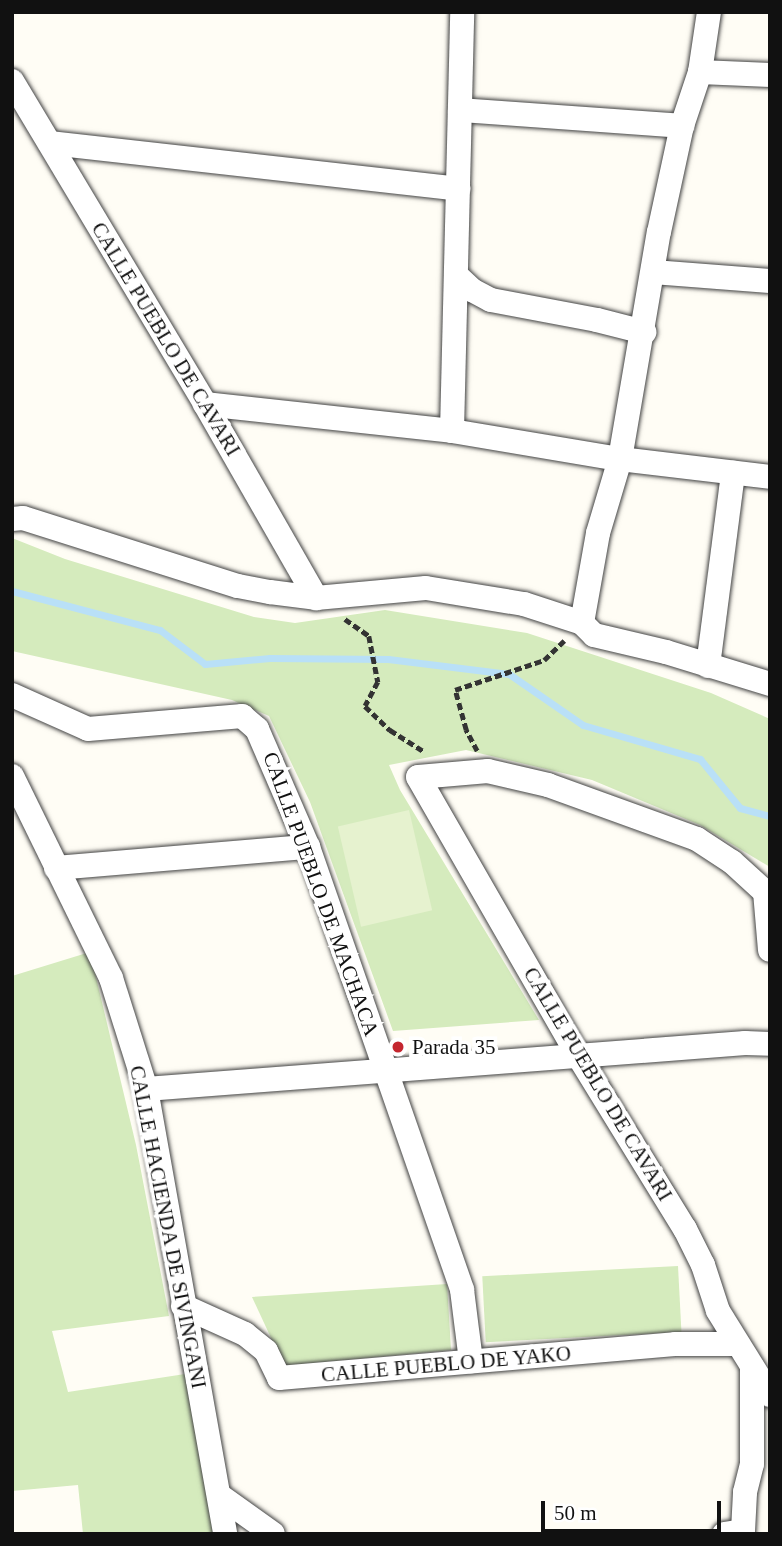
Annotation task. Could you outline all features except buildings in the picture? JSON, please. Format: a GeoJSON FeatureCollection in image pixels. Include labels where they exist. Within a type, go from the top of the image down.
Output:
{"type":"FeatureCollection","features":[{"type":"Feature","properties":{"kind":"street"},"geometry":{"type":"LineString","coordinates":[[452,431],[462,12]]}},
{"type":"Feature","properties":{"kind":"street"},"geometry":{"type":"LineString","coordinates":[[582,623],[598,533],[620,458],[682,126],[700,72],[709,12]]}},
{"type":"Feature","properties":{"kind":"street"},"geometry":{"type":"LineString","coordinates":[[700,72],[770,75]]}},
{"type":"Feature","properties":{"kind":"street","name":"CALLE PUEBLO DE CAVARI"},"geometry":{"type":"LineString","coordinates":[[12,82],[205,404],[316,598]]}},
{"type":"Feature","properties":{"kind":"street"},"geometry":{"type":"LineString","coordinates":[[460,110],[682,126]]}},
{"type":"Feature","properties":{"kind":"street"},"geometry":{"type":"LineString","coordinates":[[50,143],[458,189]]}},
{"type":"Feature","properties":{"kind":"street"},"geometry":{"type":"LineString","coordinates":[[653,272],[770,281]]}},
{"type":"Feature","properties":{"kind":"street"},"geometry":{"type":"LineString","coordinates":[[456,275],[472,290],[491,300],[597,320],[643,332]]}},
{"type":"Feature","properties":{"kind":"street"},"geometry":{"type":"LineString","coordinates":[[205,404],[452,431],[620,458],[770,477]]}},
{"type":"Feature","properties":{"kind":"street"},"geometry":{"type":"LineString","coordinates":[[708,666],[733,473]]}},
{"type":"Feature","properties":{"kind":"street"},"geometry":{"type":"LineString","coordinates":[[16,517],[237,586],[316,598],[425,588],[524,604],[582,623],[594,635],[770,684]]}},
{"type":"Feature","properties":{"kind":"street","name":"CALLE PUEBLO DE MACHACA"},"geometry":{"type":"LineString","coordinates":[[12,695],[88,729],[242,716],[257,729],[308,847],[462,1290],[471,1361]]}},
{"type":"Feature","properties":{"kind":"street"},"geometry":{"type":"LineString","coordinates":[[456,772],[488,771],[548,785],[697,839],[732,862],[765,892],[770,950]]}},
{"type":"Feature","properties":{"kind":"street","name":"CALLE PUEBLO DE CAVARI"},"geometry":{"type":"LineString","coordinates":[[456,772],[418,777],[579,1057],[685,1229],[703,1265],[718,1311],[770,1395]]}},
{"type":"Feature","properties":{"kind":"street","name":"CALLE HACIENDA DE SIVINGANI"},"geometry":{"type":"LineString","coordinates":[[12,776],[111,978],[146,1089],[225,1534]]}},
{"type":"Feature","properties":{"kind":"street"},"geometry":{"type":"LineString","coordinates":[[56,868],[308,847]]}},
{"type":"Feature","properties":{"kind":"street"},"geometry":{"type":"LineString","coordinates":[[146,1089],[745,1042],[770,1044]]}},
{"type":"Feature","properties":{"kind":"street","name":"CALLE PUEBLO DE YAKO"},"geometry":{"type":"LineString","coordinates":[[183,1306],[245,1334],[267,1351],[279,1378],[675,1344],[736,1344]]}},
{"type":"Feature","properties":{"kind":"street"},"geometry":{"type":"LineString","coordinates":[[736,1533],[752,1464],[752,1367]]}},
{"type":"Feature","properties":{"kind":"street"},"geometry":{"type":"LineString","coordinates":[[220,1496],[273,1534]]}},
{"type":"Feature","properties":{"kind":"path"},"geometry":{"type":"LineString","coordinates":[[316,598],[369,635],[378,682],[365,706],[390,730],[456,772]]}},
{"type":"Feature","properties":{"kind":"path"},"geometry":{"type":"LineString","coordinates":[[488,771],[466,730],[454,690],[544,660],[582,623]]}},
{"type":"Feature","properties":{"kind":"green space"},"geometry":{"type":"Polygon","coordinates":[[[12,538],[65,559],[254,617],[295,623],[385,610],[527,633],[711,693],[770,719],[770,867],[700,825],[592,780],[466,750],[389,765],[400,790],[539,1020],[393,1031],[310,802],[269,716],[232,700],[12,651],[12,538]]]}},
{"type":"Feature","properties":{"kind":"green space"},"geometry":{"type":"Polygon","coordinates":[[[409,810],[432,910],[361,927],[338,826],[409,810]]]}},
{"type":"Feature","properties":{"kind":"green space"},"geometry":{"type":"Polygon","coordinates":[[[90,952],[136,1145],[169,1316],[52,1331],[68,1392],[185,1374],[214,1534],[83,1534],[78,1485],[12,1491],[12,976],[90,952]]]}},
{"type":"Feature","properties":{"kind":"green space"},"geometry":{"type":"Polygon","coordinates":[[[678,1266],[681,1332],[486,1342],[482,1276],[678,1266]]]}},
{"type":"Feature","properties":{"kind":"green space"},"geometry":{"type":"Polygon","coordinates":[[[447,1284],[451,1350],[284,1366],[252,1297],[447,1284]]]}},
{"type":"Feature","properties":{"kind":"waterway"},"geometry":{"type":"LineString","coordinates":[[12,591],[160,630],[205,664],[270,658],[388,659],[509,674],[583,725],[700,759],[740,808],[770,816]]}},
{"type":"Feature","properties":{"kind":"place","name":"Parada 35"},"geometry":{"type":"Point","coordinates":[398,1047]}}]}
